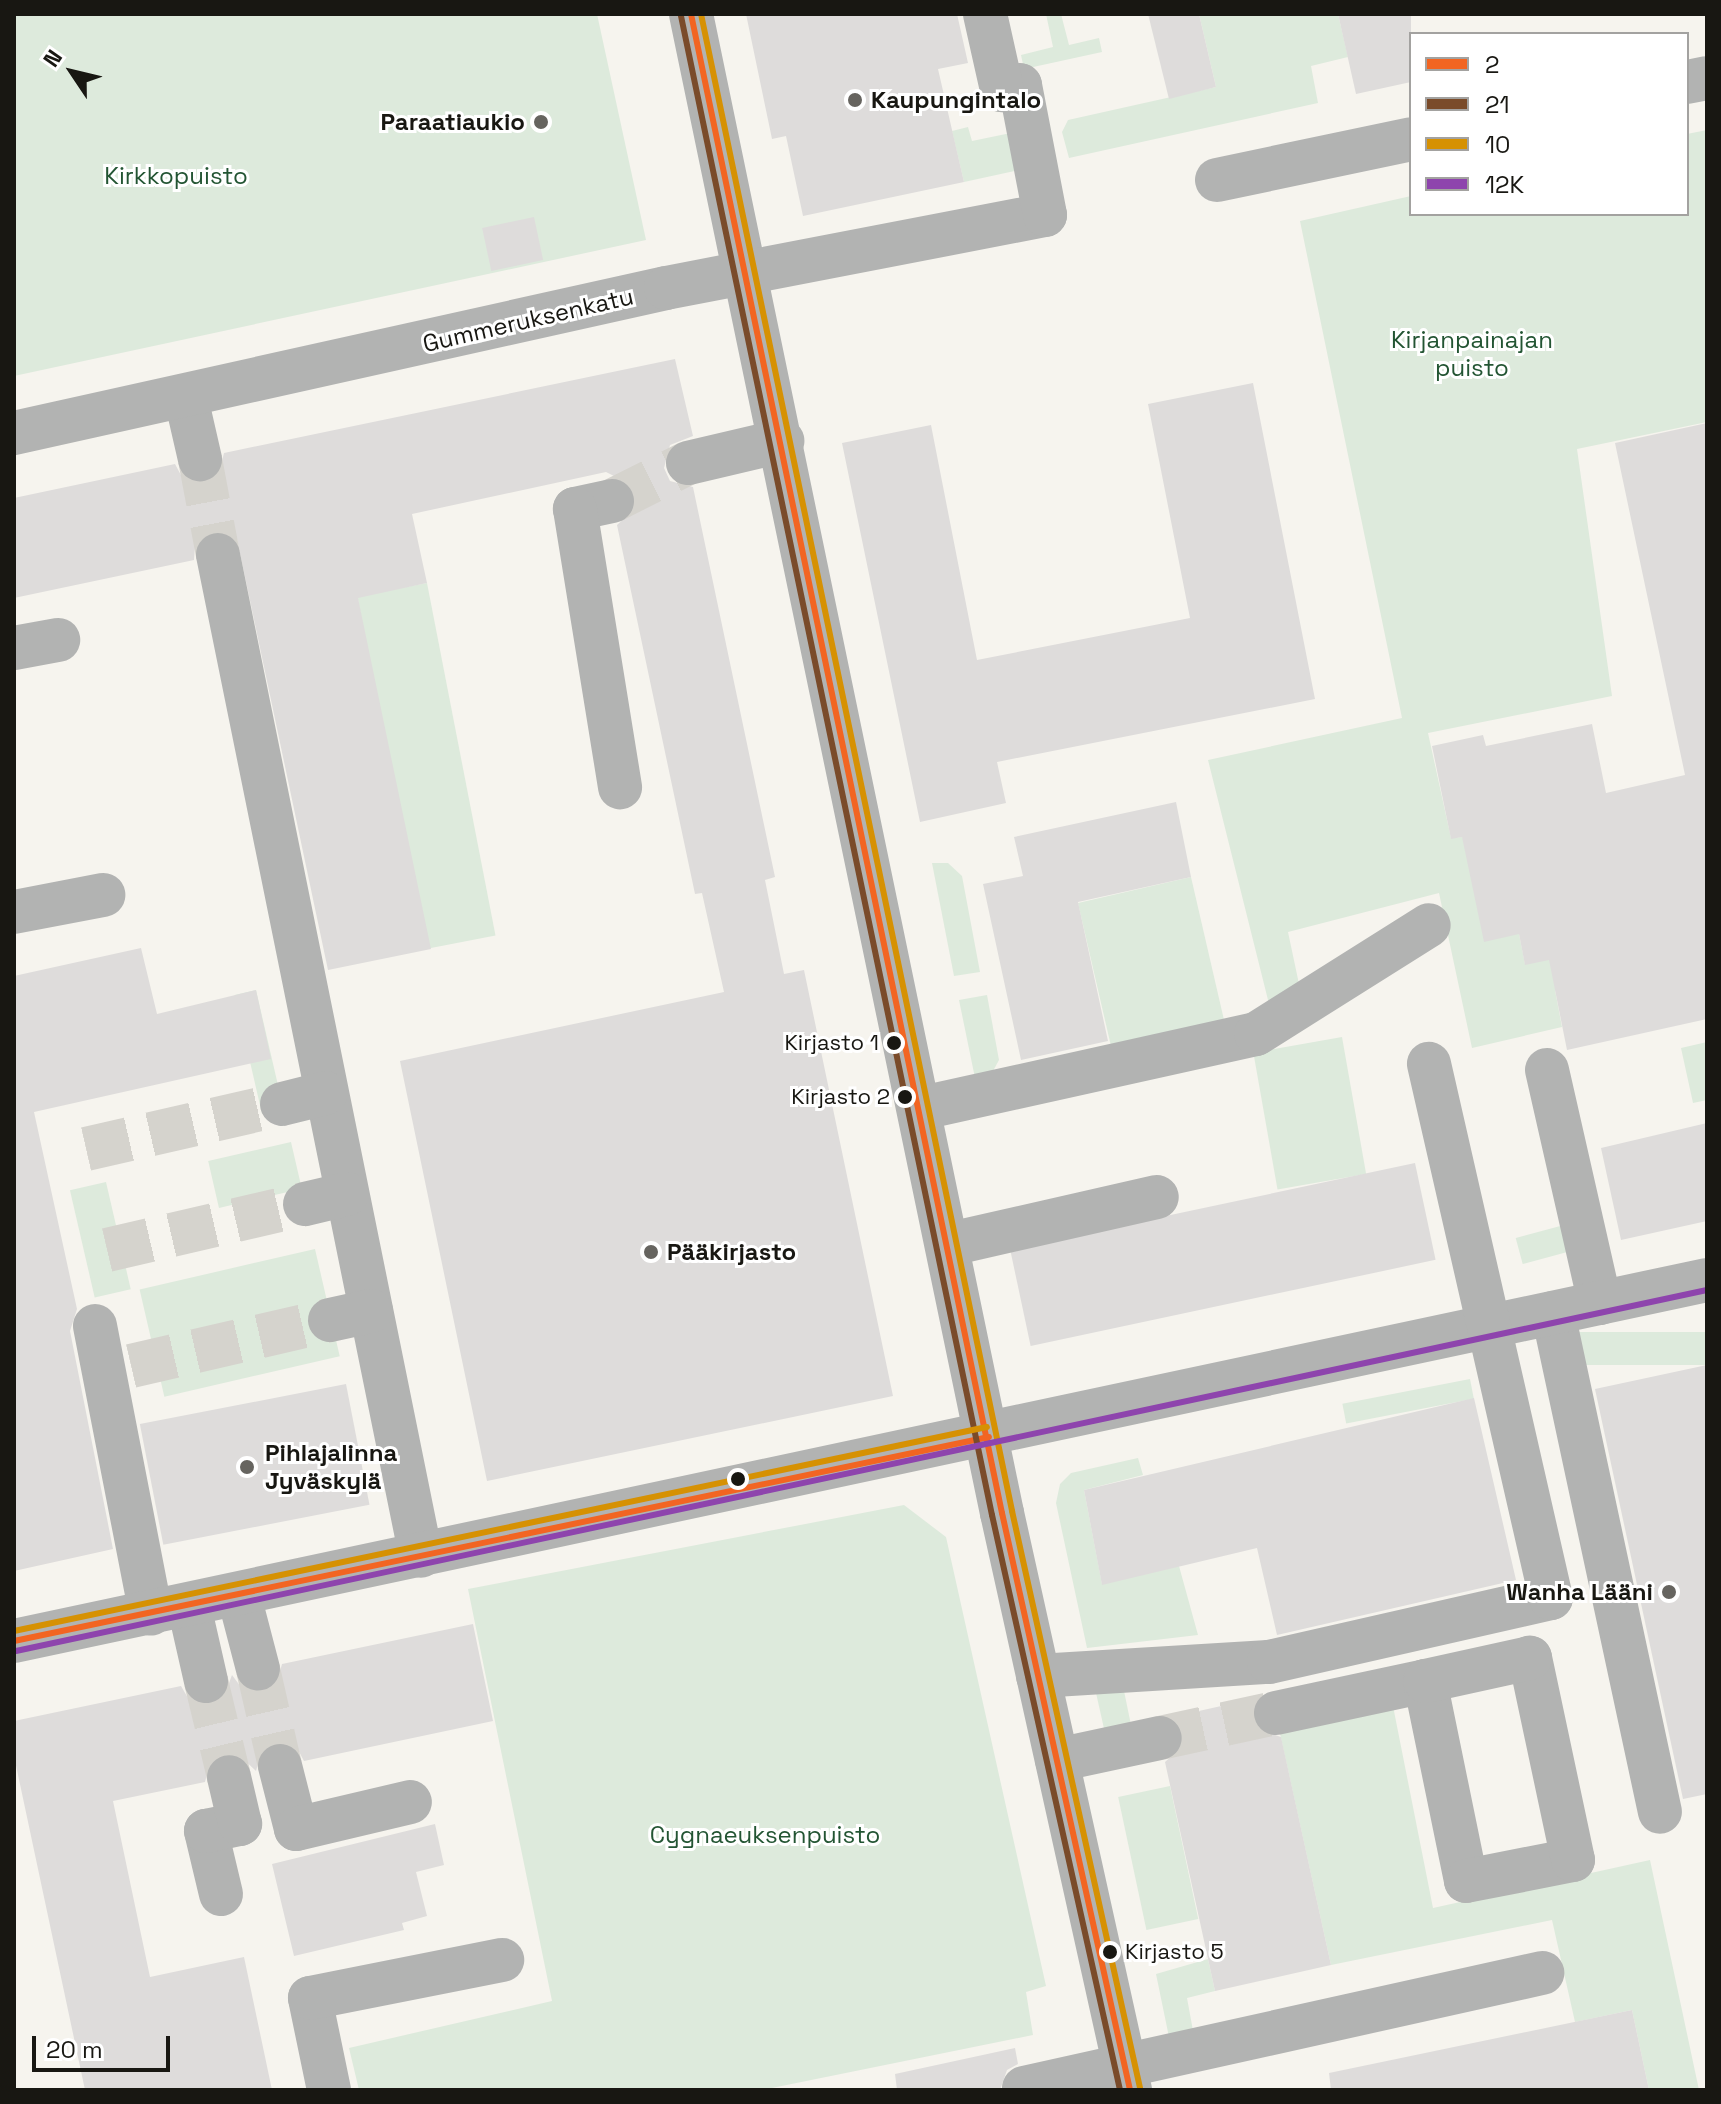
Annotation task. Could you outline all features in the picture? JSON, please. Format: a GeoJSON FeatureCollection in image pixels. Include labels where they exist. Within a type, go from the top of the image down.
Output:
{"type":"FeatureCollection","features":[{"type":"Feature","properties":{"kind":"street"},"geometry":{"type":"LineString","coordinates":[[691,14],[922,1108],[1038,1676],[1127,2077]]}},
{"type":"Feature","properties":{"kind":"street","name":"Gummeruksenkatu"},"geometry":{"type":"LineString","coordinates":[[14,433],[186,398],[666,288],[1045,215],[1020,85],[1002,90],[985,14]]}},
{"type":"Feature","properties":{"kind":"street"},"geometry":{"type":"LineString","coordinates":[[1217,180],[1409,139]]}},
{"type":"Feature","properties":{"kind":"street"},"geometry":{"type":"LineString","coordinates":[[186,398],[200,459]]}},
{"type":"Feature","properties":{"kind":"street"},"geometry":{"type":"LineString","coordinates":[[688,463],[782,441]]}},
{"type":"Feature","properties":{"kind":"street"},"geometry":{"type":"LineString","coordinates":[[612,501],[575,509],[620,787]]}},
{"type":"Feature","properties":{"kind":"street"},"geometry":{"type":"LineString","coordinates":[[218,555],[347,1194],[350,1316],[421,1556]]}},
{"type":"Feature","properties":{"kind":"street"},"geometry":{"type":"LineString","coordinates":[[14,648],[58,640]]}},
{"type":"Feature","properties":{"kind":"street"},"geometry":{"type":"LineString","coordinates":[[14,912],[103,895]]}},
{"type":"Feature","properties":{"kind":"street"},"geometry":{"type":"LineString","coordinates":[[922,1108],[1256,1034],[1429,925]]}},
{"type":"Feature","properties":{"kind":"street"},"geometry":{"type":"LineString","coordinates":[[1038,1676],[1269,1662],[1551,1598],[1486,1327],[1429,1064]]}},
{"type":"Feature","properties":{"kind":"street"},"geometry":{"type":"LineString","coordinates":[[1547,1070],[1600,1303]]}},
{"type":"Feature","properties":{"kind":"street"},"geometry":{"type":"LineString","coordinates":[[282,1104],[326,1093]]}},
{"type":"Feature","properties":{"kind":"street"},"geometry":{"type":"LineString","coordinates":[[305,1204],[347,1194]]}},
{"type":"Feature","properties":{"kind":"street"},"geometry":{"type":"LineString","coordinates":[[950,1244],[1157,1197]]}},
{"type":"Feature","properties":{"kind":"street"},"geometry":{"type":"LineString","coordinates":[[14,1641],[989,1437],[1059,1416],[1707,1280]]}},
{"type":"Feature","properties":{"kind":"street"},"geometry":{"type":"LineString","coordinates":[[1553,1313],[1660,1812]]}},
{"type":"Feature","properties":{"kind":"street"},"geometry":{"type":"LineString","coordinates":[[95,1326],[170,1610],[206,1681]]}},
{"type":"Feature","properties":{"kind":"street"},"geometry":{"type":"LineString","coordinates":[[239,1596],[258,1669]]}},
{"type":"Feature","properties":{"kind":"street"},"geometry":{"type":"LineString","coordinates":[[1276,1713],[1530,1658],[1573,1860],[1466,1881],[1425,1681]]}},
{"type":"Feature","properties":{"kind":"street"},"geometry":{"type":"LineString","coordinates":[[1057,1760],[1160,1738]]}},
{"type":"Feature","properties":{"kind":"street"},"geometry":{"type":"LineString","coordinates":[[280,1766],[296,1829],[410,1802]]}},
{"type":"Feature","properties":{"kind":"street"},"geometry":{"type":"LineString","coordinates":[[221,1894],[206,1831],[240,1824],[229,1777]]}},
{"type":"Feature","properties":{"kind":"street"},"geometry":{"type":"LineString","coordinates":[[329,2090],[310,1998],[502,1960]]}},
{"type":"Feature","properties":{"kind":"street"},"geometry":{"type":"LineString","coordinates":[[1024,2088],[1127,2077],[1542,1973]]}},
{"type":"Feature","properties":{"kind":"green space","name":"Kirkkopuisto"},"geometry":{"type":"Polygon","coordinates":[[[14,14],[597,14],[646,240],[14,376],[14,14]]]}},
{"type":"Feature","properties":{"kind":"green space"},"geometry":{"type":"Polygon","coordinates":[[[1046,14],[1061,14],[1069,45],[1099,38],[1102,52],[1024,69],[1021,55],[1053,47],[1046,14]]]}},
{"type":"Feature","properties":{"kind":"green space"},"geometry":{"type":"Polygon","coordinates":[[[1199,14],[1338,14],[1348,57],[1311,66],[1318,103],[1069,158],[1062,132],[1068,120],[1216,87],[1199,14]]]}},
{"type":"Feature","properties":{"kind":"green space"},"geometry":{"type":"Polygon","coordinates":[[[968,127],[972,141],[1020,131],[1038,166],[964,182],[952,131],[968,127]]]}},
{"type":"Feature","properties":{"kind":"green space","name":"Kirjanpainajan puisto"},"geometry":{"type":"Polygon","coordinates":[[[1707,130],[1707,422],[1577,449],[1612,696],[1428,733],[1451,838],[1462,837],[1519,934],[1525,964],[1707,926],[1707,954],[1555,990],[1562,1027],[1472,1048],[1439,893],[1288,932],[1299,984],[1269,1004],[1208,760],[1402,718],[1300,221],[1409,196],[1409,216],[1689,216],[1689,134],[1707,130]]]}},
{"type":"Feature","properties":{"kind":"green space"},"geometry":{"type":"Polygon","coordinates":[[[427,583],[496,935],[426,949],[357,597],[427,583]]]}},
{"type":"Feature","properties":{"kind":"green space"},"geometry":{"type":"Polygon","coordinates":[[[932,863],[948,863],[962,876],[980,972],[954,976],[932,863]]]}},
{"type":"Feature","properties":{"kind":"green space"},"geometry":{"type":"Polygon","coordinates":[[[1191,877],[1225,1023],[1112,1049],[1078,903],[1191,877]]]}},
{"type":"Feature","properties":{"kind":"green space"},"geometry":{"type":"Polygon","coordinates":[[[256,990],[283,1109],[262,1114],[235,995],[256,990]]]}},
{"type":"Feature","properties":{"kind":"green space"},"geometry":{"type":"Polygon","coordinates":[[[987,995],[999,1060],[993,1071],[975,1078],[959,1000],[987,995]]]}},
{"type":"Feature","properties":{"kind":"green space"},"geometry":{"type":"Polygon","coordinates":[[[1342,1037],[1366,1174],[1278,1190],[1253,1053],[1342,1037]]]}},
{"type":"Feature","properties":{"kind":"green space"},"geometry":{"type":"Polygon","coordinates":[[[1707,1042],[1707,1100],[1693,1103],[1681,1048],[1707,1042]]]}},
{"type":"Feature","properties":{"kind":"green space"},"geometry":{"type":"Polygon","coordinates":[[[291,1142],[302,1189],[219,1208],[208,1161],[291,1142]]]}},
{"type":"Feature","properties":{"kind":"green space"},"geometry":{"type":"Polygon","coordinates":[[[106,1182],[131,1289],[95,1298],[70,1190],[106,1182]]]}},
{"type":"Feature","properties":{"kind":"green space"},"geometry":{"type":"Polygon","coordinates":[[[1564,1225],[1571,1251],[1523,1264],[1516,1238],[1564,1225]]]}},
{"type":"Feature","properties":{"kind":"green space"},"geometry":{"type":"Polygon","coordinates":[[[315,1249],[340,1356],[164,1397],[140,1289],[315,1249]]]}},
{"type":"Feature","properties":{"kind":"green space"},"geometry":{"type":"Polygon","coordinates":[[[1578,1332],[1707,1332],[1707,1365],[1578,1365],[1578,1332]]]}},
{"type":"Feature","properties":{"kind":"green space"},"geometry":{"type":"Polygon","coordinates":[[[1470,1379],[1474,1399],[1346,1423],[1342,1404],[1470,1379]]]}},
{"type":"Feature","properties":{"kind":"green space"},"geometry":{"type":"Polygon","coordinates":[[[1138,1458],[1143,1475],[1084,1490],[1102,1584],[1179,1566],[1198,1635],[1087,1648],[1056,1503],[1060,1484],[1071,1473],[1138,1458]]]}},
{"type":"Feature","properties":{"kind":"green space","name":"Cygnaeuksenpuisto"},"geometry":{"type":"Polygon","coordinates":[[[904,1505],[946,1537],[1046,1986],[1026,1992],[1033,2035],[762,2090],[359,2090],[349,2048],[552,2001],[468,1589],[904,1505]]]}},
{"type":"Feature","properties":{"kind":"green space"},"geometry":{"type":"Polygon","coordinates":[[[1094,1684],[1123,1686],[1131,1725],[1105,1733],[1094,1684]]]}},
{"type":"Feature","properties":{"kind":"green space"},"geometry":{"type":"Polygon","coordinates":[[[1392,1701],[1433,1908],[1650,1860],[1699,2090],[1649,2090],[1632,2010],[1575,2022],[1552,1920],[1331,1965],[1279,1729],[1392,1701]]]}},
{"type":"Feature","properties":{"kind":"green space"},"geometry":{"type":"Polygon","coordinates":[[[1170,1786],[1198,1919],[1146,1930],[1118,1797],[1170,1786]]]}},
{"type":"Feature","properties":{"kind":"green space"},"geometry":{"type":"Polygon","coordinates":[[[1208,1959],[1215,1991],[1187,1998],[1194,2036],[1170,2042],[1156,1974],[1208,1959]]]}},
{"type":"Feature","properties":{"kind":"building","name":"Kaupungintalo"},"geometry":{"type":"Polygon","coordinates":[[[746,14],[957,14],[968,63],[938,69],[964,182],[803,216],[786,136],[772,139],[746,14]]]}},
{"type":"Feature","properties":{"kind":"building"},"geometry":{"type":"Polygon","coordinates":[[[1148,14],[1199,14],[1216,87],[1169,99],[1148,14]]]}},
{"type":"Feature","properties":{"kind":"building"},"geometry":{"type":"Polygon","coordinates":[[[1338,14],[1411,14],[1409,82],[1356,94],[1338,14]]]}},
{"type":"Feature","properties":{"kind":"building"},"geometry":{"type":"Polygon","coordinates":[[[534,217],[543,260],[491,271],[482,228],[534,217]]]}},
{"type":"Feature","properties":{"kind":"building"},"geometry":{"type":"Polygon","coordinates":[[[675,359],[693,436],[670,445],[664,468],[670,481],[693,487],[775,877],[765,880],[784,974],[804,970],[893,1396],[487,1481],[400,1061],[724,992],[702,893],[695,894],[617,525],[635,509],[636,495],[630,484],[606,472],[412,514],[427,583],[358,598],[431,949],[328,970],[237,539],[212,531],[195,546],[194,560],[14,598],[14,498],[175,464],[182,477],[205,483],[218,477],[224,453],[675,359]]]}},
{"type":"Feature","properties":{"kind":"building"},"geometry":{"type":"Polygon","coordinates":[[[1253,383],[1315,699],[997,762],[1006,803],[920,822],[842,443],[931,425],[977,660],[1190,618],[1148,404],[1253,383]]]}},
{"type":"Feature","properties":{"kind":"building"},"geometry":{"type":"Polygon","coordinates":[[[1707,423],[1707,1019],[1567,1050],[1549,960],[1525,965],[1519,934],[1484,942],[1462,837],[1451,839],[1432,746],[1483,735],[1486,746],[1592,724],[1606,793],[1685,775],[1615,443],[1707,423]]]}},
{"type":"Feature","properties":{"kind":"building"},"geometry":{"type":"Polygon","coordinates":[[[1176,802],[1191,877],[1078,902],[1108,1041],[1021,1060],[983,884],[1023,876],[1014,837],[1176,802]]]}},
{"type":"Feature","properties":{"kind":"building"},"geometry":{"type":"Polygon","coordinates":[[[141,948],[157,1014],[256,990],[271,1059],[34,1112],[77,1309],[70,1331],[113,1549],[14,1571],[14,976],[141,948]]]}},
{"type":"Feature","properties":{"kind":"building"},"geometry":{"type":"Polygon","coordinates":[[[1707,1123],[1707,1221],[1621,1240],[1601,1148],[1707,1123]]]}},
{"type":"Feature","properties":{"kind":"building"},"geometry":{"type":"Polygon","coordinates":[[[1415,1163],[1436,1260],[1031,1346],[1010,1249],[1415,1163]]]}},
{"type":"Feature","properties":{"kind":"building","name":"Wanha Lääni"},"geometry":{"type":"Polygon","coordinates":[[[1707,1365],[1707,1794],[1683,1799],[1595,1389],[1707,1365]]]}},
{"type":"Feature","properties":{"kind":"building","name":"Pihlajalinna Jyväskylä"},"geometry":{"type":"Polygon","coordinates":[[[346,1384],[369,1505],[163,1545],[140,1424],[346,1384]]]}},
{"type":"Feature","properties":{"kind":"building"},"geometry":{"type":"Polygon","coordinates":[[[1474,1398],[1516,1580],[1277,1635],[1257,1548],[1102,1585],[1084,1490],[1474,1398]]]}},
{"type":"Feature","properties":{"kind":"building"},"geometry":{"type":"Polygon","coordinates":[[[473,1624],[493,1721],[304,1761],[297,1748],[275,1742],[262,1749],[256,1771],[237,1753],[224,1753],[211,1759],[205,1782],[113,1801],[150,1977],[244,1957],[272,2090],[85,2090],[14,1756],[14,1721],[181,1686],[188,1698],[211,1705],[223,1699],[232,1675],[241,1687],[264,1693],[276,1686],[282,1664],[473,1624]]]}},
{"type":"Feature","properties":{"kind":"building"},"geometry":{"type":"Polygon","coordinates":[[[1257,1698],[1252,1717],[1257,1729],[1281,1737],[1331,1965],[1215,1991],[1165,1762],[1184,1745],[1184,1732],[1172,1717],[1257,1698]]]}},
{"type":"Feature","properties":{"kind":"building"},"geometry":{"type":"Polygon","coordinates":[[[435,1824],[444,1865],[416,1872],[427,1916],[402,1923],[404,1930],[294,1956],[272,1864],[435,1824]]]}},
{"type":"Feature","properties":{"kind":"building"},"geometry":{"type":"Polygon","coordinates":[[[1632,2010],[1649,2090],[1331,2090],[1329,2073],[1632,2010]]]}},
{"type":"Feature","properties":{"kind":"building"},"geometry":{"type":"Polygon","coordinates":[[[1015,2048],[1018,2064],[1007,2070],[1000,2090],[897,2090],[895,2074],[1015,2048]]]}},
{"type":"Feature","properties":{"kind":"tunnel"},"geometry":{"type":"LineString","coordinates":[[200,459],[218,555]]}},
{"type":"Feature","properties":{"kind":"tunnel"},"geometry":{"type":"LineString","coordinates":[[612,501],[688,463]]}},
{"type":"Feature","properties":{"kind":"tunnel"},"geometry":{"type":"LineString","coordinates":[[86,1149],[282,1104]]}},
{"type":"Feature","properties":{"kind":"tunnel"},"geometry":{"type":"LineString","coordinates":[[107,1250],[305,1204]]}},
{"type":"Feature","properties":{"kind":"tunnel"},"geometry":{"type":"LineString","coordinates":[[131,1366],[330,1320]]}},
{"type":"Feature","properties":{"kind":"tunnel"},"geometry":{"type":"LineString","coordinates":[[258,1669],[280,1766]]}},
{"type":"Feature","properties":{"kind":"tunnel"},"geometry":{"type":"LineString","coordinates":[[206,1681],[229,1777]]}},
{"type":"Feature","properties":{"kind":"tunnel"},"geometry":{"type":"LineString","coordinates":[[1160,1738],[1276,1713]]}},
{"type":"Feature","properties":{"kind":"transit line","name":"2"},"geometry":{"type":"LineString","coordinates":[[691,14],[1002,1513],[1130,2090]]}},
{"type":"Feature","properties":{"kind":"transit line","name":"10"},"geometry":{"type":"LineString","coordinates":[[701,14],[1012,1511],[1140,2088]]}},
{"type":"Feature","properties":{"kind":"transit line","name":"21"},"geometry":{"type":"LineString","coordinates":[[681,16],[992,1515],[1120,2090]]}},
{"type":"Feature","properties":{"kind":"transit line","name":"12K"},"geometry":{"type":"LineString","coordinates":[[16,1651],[1707,1290]]}},
{"type":"Feature","properties":{"kind":"transit line","name":"10"},"geometry":{"type":"LineString","coordinates":[[14,1631],[987,1427]]}},
{"type":"Feature","properties":{"kind":"transit line","name":"2"},"geometry":{"type":"LineString","coordinates":[[14,1641],[989,1437]]}},
{"type":"Feature","properties":{"kind":"place","name":"Kaupungintalo"},"geometry":{"type":"Point","coordinates":[855,100]}},
{"type":"Feature","properties":{"kind":"place","name":"Paraatiaukio"},"geometry":{"type":"Point","coordinates":[541,122]}},
{"type":"Feature","properties":{"kind":"place","name":"Kirjasto 1"},"geometry":{"type":"Point","coordinates":[894,1043]}},
{"type":"Feature","properties":{"kind":"place","name":"Kirjasto 2"},"geometry":{"type":"Point","coordinates":[905,1097]}},
{"type":"Feature","properties":{"kind":"place","name":"Pääkirjasto"},"geometry":{"type":"Point","coordinates":[651,1252]}},
{"type":"Feature","properties":{"kind":"place","name":"Pihlajalinna Jyväskylä"},"geometry":{"type":"Point","coordinates":[247,1467]}},
{"type":"Feature","properties":{"kind":"place","name":"Wanha Lääni"},"geometry":{"type":"Point","coordinates":[1669,1592]}},
{"type":"Feature","properties":{"kind":"place","name":"Kirjasto 5"},"geometry":{"type":"Point","coordinates":[1110,1952]}}]}
